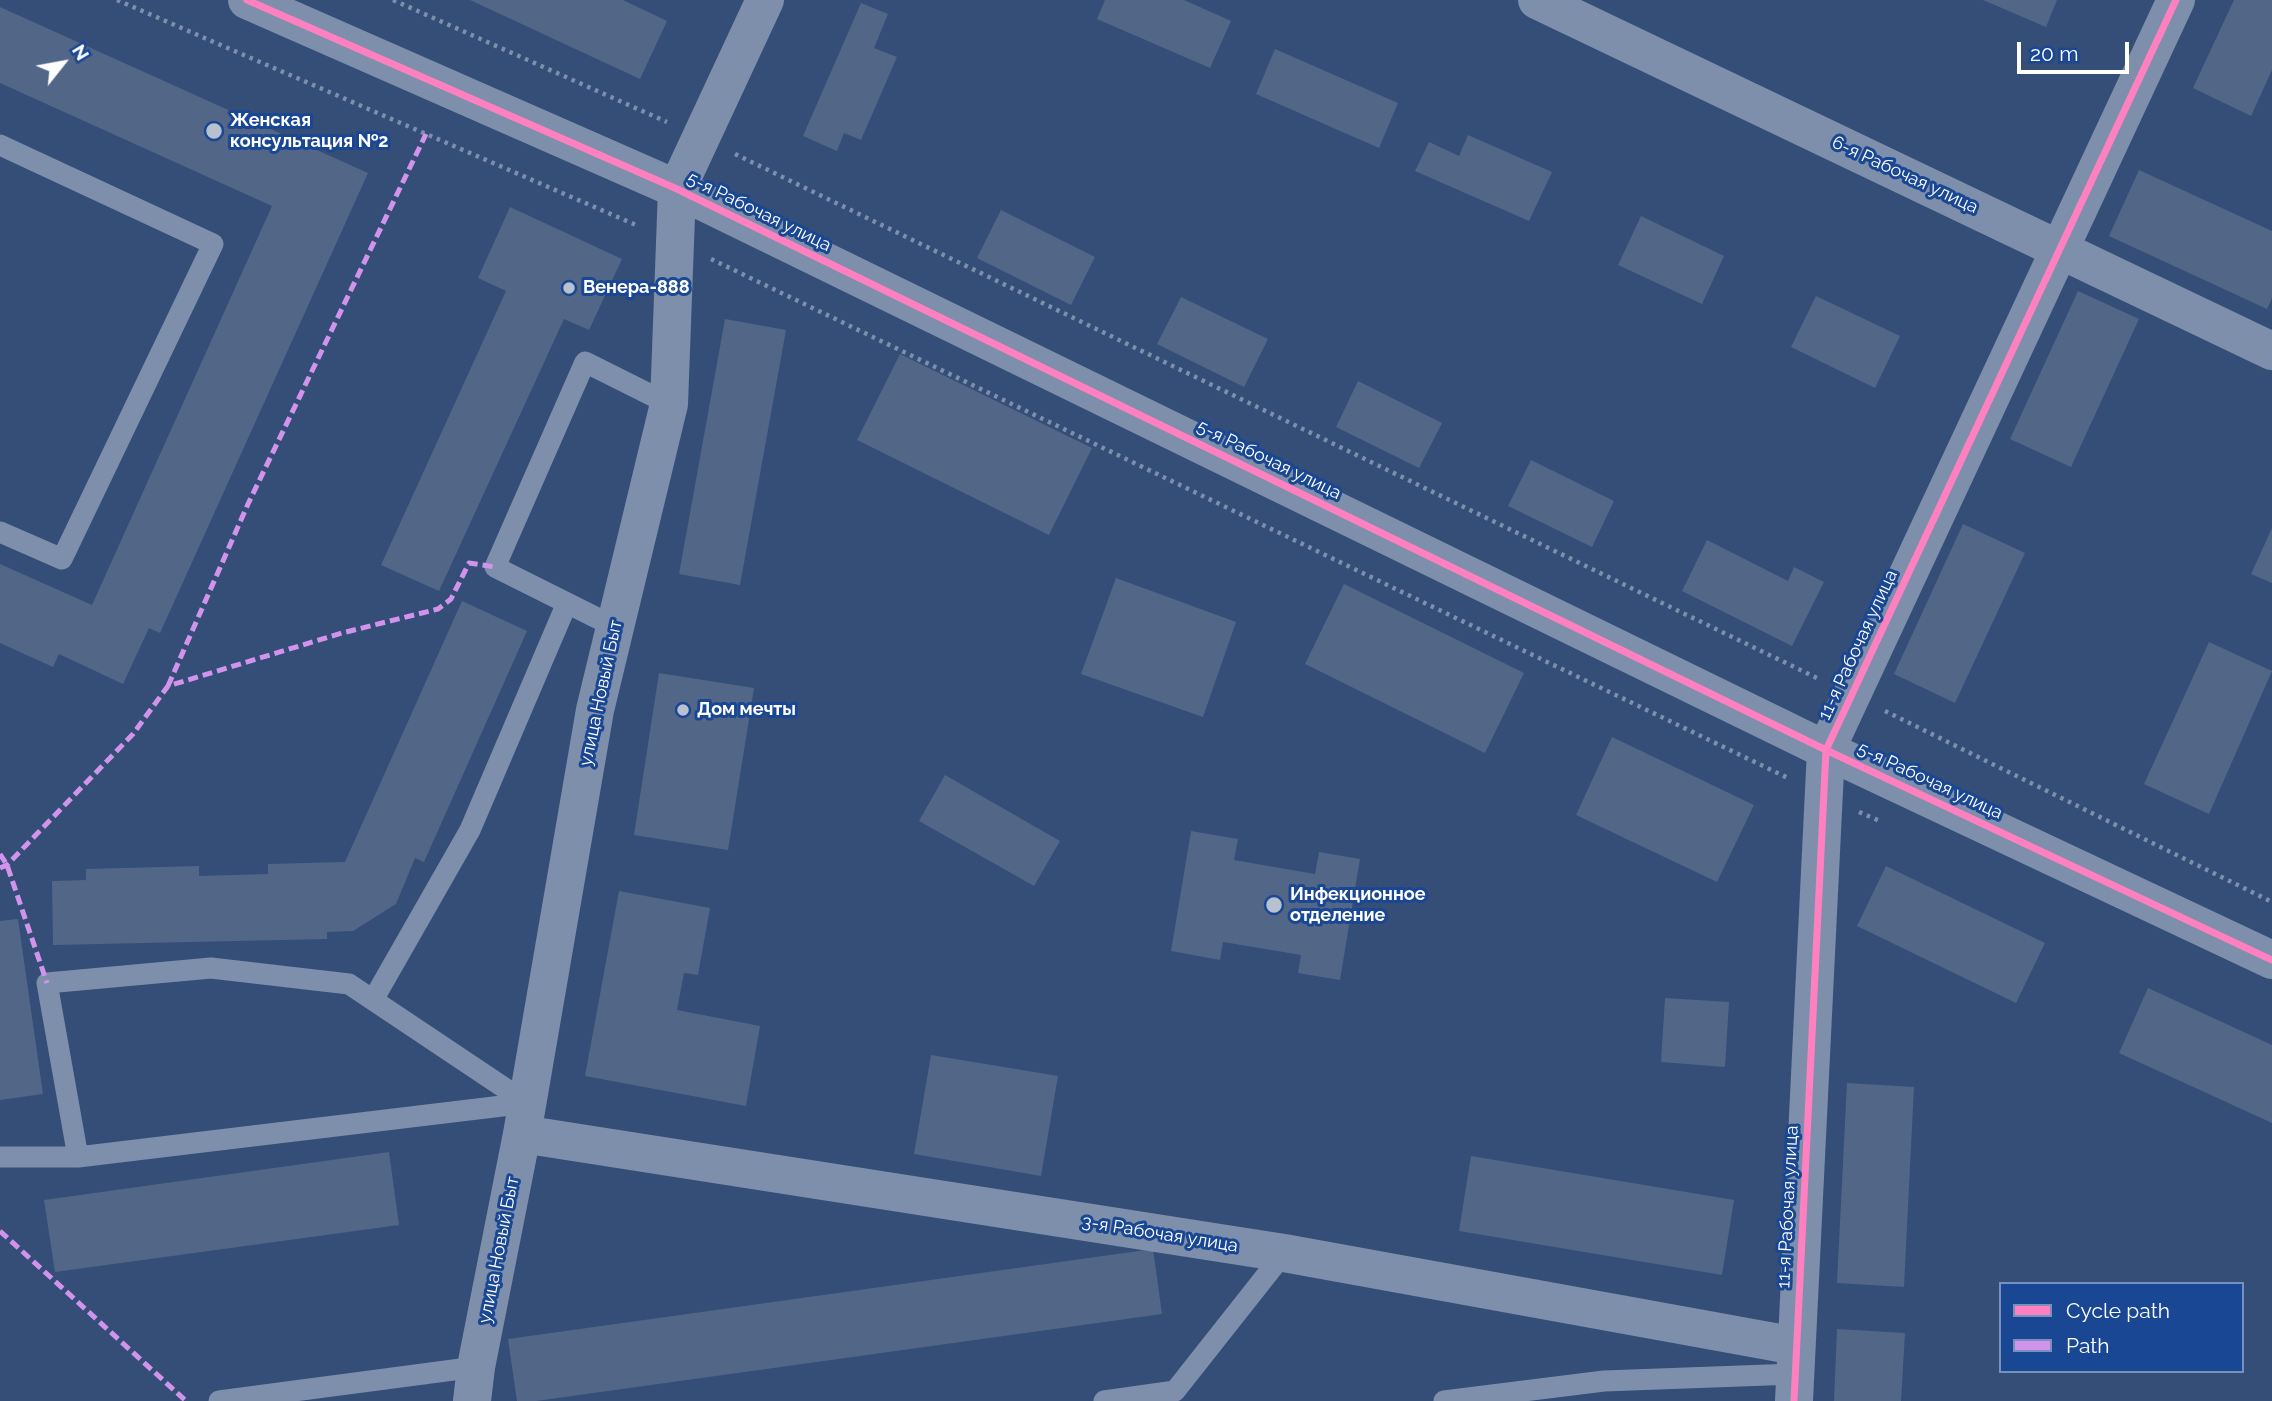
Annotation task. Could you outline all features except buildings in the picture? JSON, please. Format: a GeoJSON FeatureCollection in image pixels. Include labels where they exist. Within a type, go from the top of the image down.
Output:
{"type":"FeatureCollection","features":[{"type":"Feature","properties":{"kind":"street","name":"5-я Рабочая улица"},"geometry":{"type":"LineString","coordinates":[[247,0],[677,189],[1826,750],[2272,960]]}},
{"type":"Feature","properties":{"kind":"street","name":"улица Новый Быт"},"geometry":{"type":"LineString","coordinates":[[474,1384],[525,1118],[595,710],[669,404],[677,189],[765,0]]}},
{"type":"Feature","properties":{"kind":"street","name":"6-я Рабочая улица"},"geometry":{"type":"LineString","coordinates":[[1537,0],[2272,351]]}},
{"type":"Feature","properties":{"kind":"street","name":"11-я Рабочая улица"},"geometry":{"type":"LineString","coordinates":[[1795,1374],[1826,750],[2176,0]]}},
{"type":"Feature","properties":{"kind":"street","name":"3-я Рабочая улица"},"geometry":{"type":"LineString","coordinates":[[525,1118],[1284,1253],[1795,1374]]}},
{"type":"Feature","properties":{"kind":"lane"},"geometry":{"type":"LineString","coordinates":[[0,145],[214,244],[62,559],[0,533]]}},
{"type":"Feature","properties":{"kind":"lane"},"geometry":{"type":"LineString","coordinates":[[615,627],[495,567],[585,362],[669,404]]}},
{"type":"Feature","properties":{"kind":"lane"},"geometry":{"type":"LineString","coordinates":[[373,1000],[470,830],[567,603]]}},
{"type":"Feature","properties":{"kind":"lane"},"geometry":{"type":"LineString","coordinates":[[78,1157],[47,983],[211,968],[349,984],[525,1118]]}},
{"type":"Feature","properties":{"kind":"lane"},"geometry":{"type":"LineString","coordinates":[[0,1157],[78,1157],[525,1118]]}},
{"type":"Feature","properties":{"kind":"lane"},"geometry":{"type":"LineString","coordinates":[[1104,1401],[1175,1391],[1284,1253]]}},
{"type":"Feature","properties":{"kind":"lane"},"geometry":{"type":"LineString","coordinates":[[1444,1401],[1604,1381],[1795,1374]]}},
{"type":"Feature","properties":{"kind":"lane"},"geometry":{"type":"LineString","coordinates":[[219,1401],[474,1384]]}},
{"type":"Feature","properties":{"kind":"path"},"geometry":{"type":"LineString","coordinates":[[117,0],[675,242],[1886,824]]}},
{"type":"Feature","properties":{"kind":"path"},"geometry":{"type":"LineString","coordinates":[[393,0],[701,138],[1852,695],[2272,902]]}},
{"type":"Feature","properties":{"kind":"marked path"},"geometry":{"type":"LineString","coordinates":[[168,686],[248,504],[426,134]]}},
{"type":"Feature","properties":{"kind":"marked path"},"geometry":{"type":"LineString","coordinates":[[0,868],[7,865],[133,734],[168,686],[342,633],[438,609],[451,599],[469,563],[495,567]]}},
{"type":"Feature","properties":{"kind":"marked path"},"geometry":{"type":"LineString","coordinates":[[0,854],[7,865],[47,983]]}},
{"type":"Feature","properties":{"kind":"marked path"},"geometry":{"type":"LineString","coordinates":[[0,1231],[186,1401]]}},
{"type":"Feature","properties":{"kind":"cycle path"},"geometry":{"type":"LineString","coordinates":[[247,0],[677,189],[1826,750],[2272,960]]}},
{"type":"Feature","properties":{"kind":"cycle path"},"geometry":{"type":"LineString","coordinates":[[1794,1401],[1826,750],[2176,0]]}},
{"type":"Feature","properties":{"kind":"place","name":"Женская консультация №2"},"geometry":{"type":"Point","coordinates":[214,131]}},
{"type":"Feature","properties":{"kind":"place","name":"Венера-888"},"geometry":{"type":"Point","coordinates":[569,288]}},
{"type":"Feature","properties":{"kind":"place","name":"Дом мечты"},"geometry":{"type":"Point","coordinates":[683,710]}},
{"type":"Feature","properties":{"kind":"place","name":"Инфекционное отделение"},"geometry":{"type":"Point","coordinates":[1274,905]}}]}
